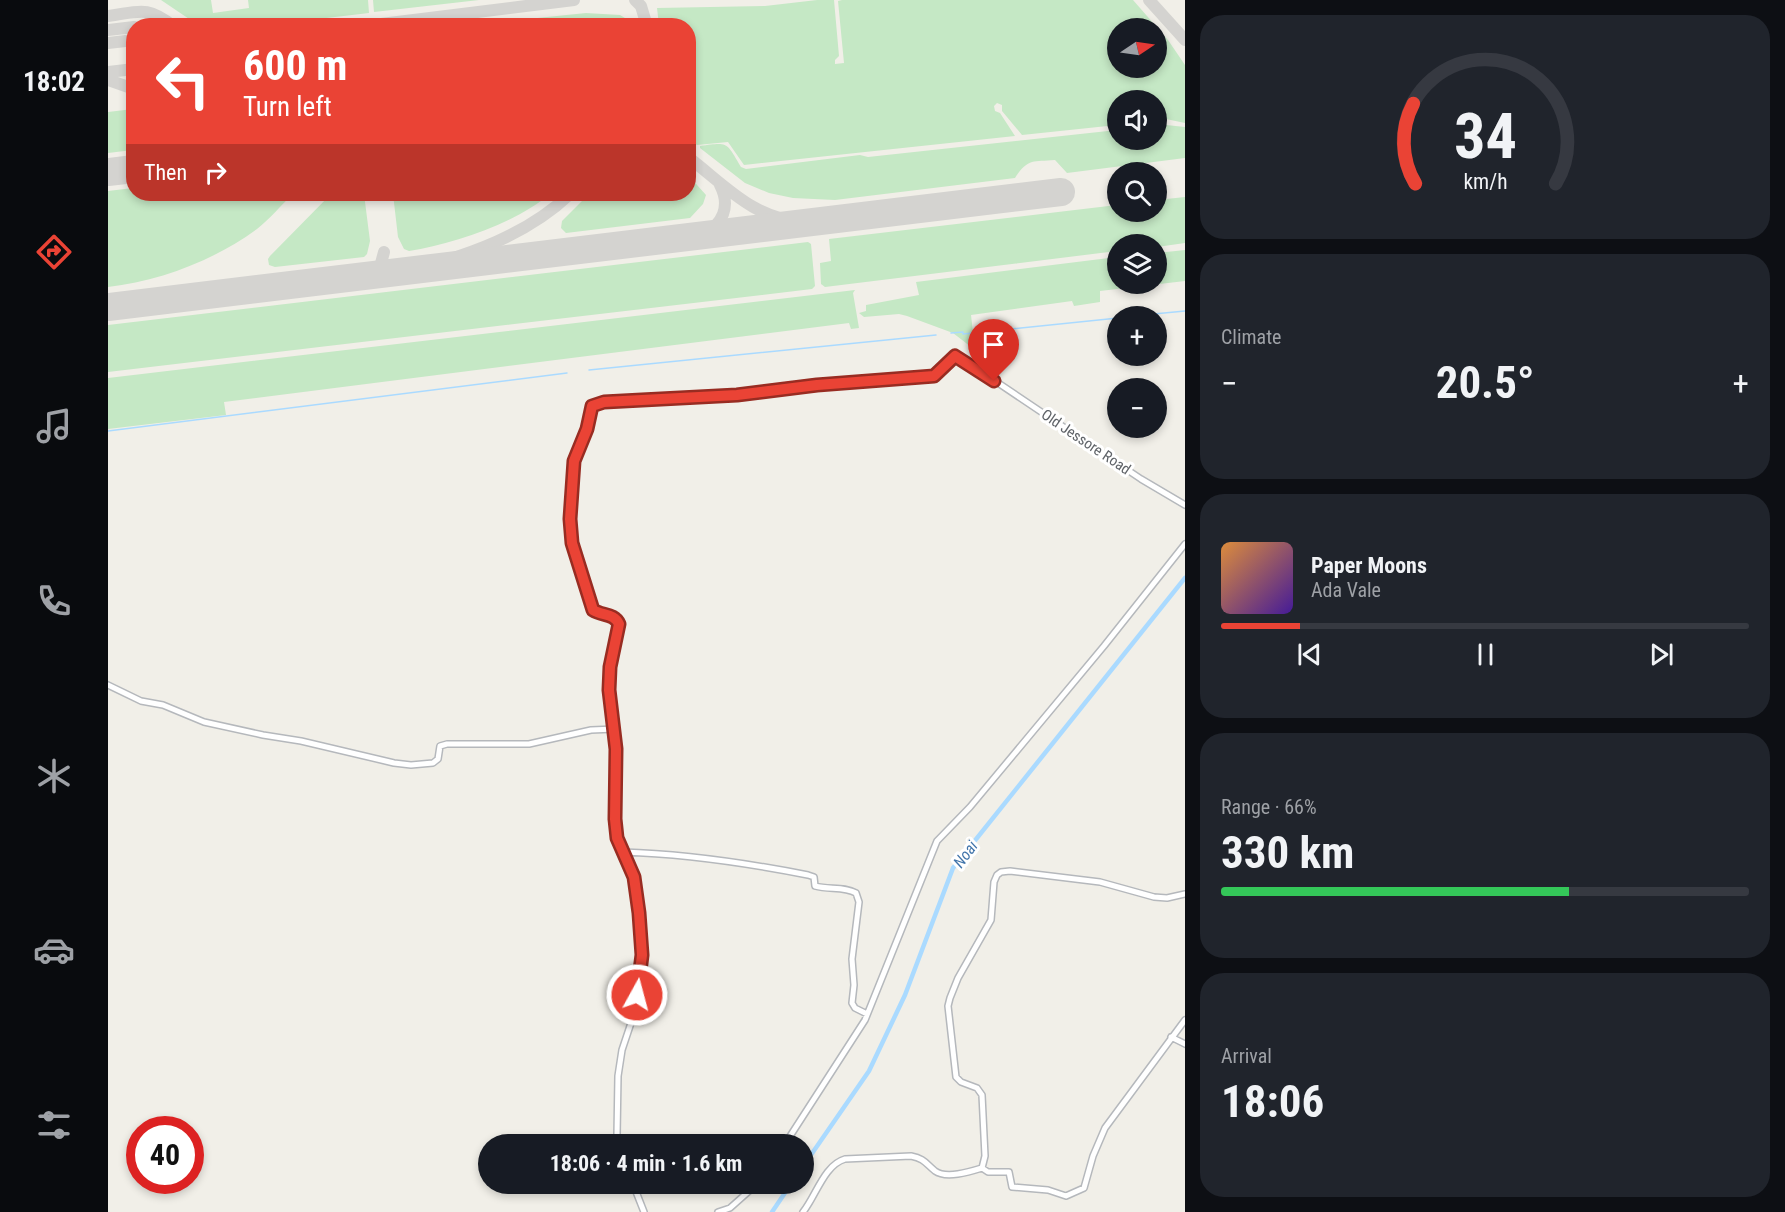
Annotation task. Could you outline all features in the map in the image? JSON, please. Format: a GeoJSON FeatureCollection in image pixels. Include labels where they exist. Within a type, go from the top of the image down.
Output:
{"type":"FeatureCollection","features":[{"type":"Feature","properties":{"kind":"street","name":"Old Jessore Road"},"geometry":{"type":"LineString","coordinates":[[615,729],[609,690],[610,667],[619,624],[610,615],[593,610],[572,543],[570,519],[574,461],[587,429],[592,406],[604,402],[737,395],[817,385],[934,376],[950,360],[958,356],[1141,479],[1185,505]]}},
{"type":"Feature","properties":{"kind":"street"},"geometry":{"type":"LineString","coordinates":[[792,1134],[857,1034],[867,1014],[937,841],[970,807],[1016,752],[1185,544]]}},
{"type":"Feature","properties":{"kind":"street"},"geometry":{"type":"LineString","coordinates":[[108,686],[204,722],[411,765],[433,763],[438,759],[441,746],[447,744],[529,744],[591,730],[615,729],[617,838],[634,877],[642,955],[634,1014],[622,1050],[618,1076],[616,1134]]}},
{"type":"Feature","properties":{"kind":"street"},"geometry":{"type":"LineString","coordinates":[[623,852],[667,854],[745,863],[808,875],[814,877],[817,887],[829,890],[848,889],[856,893],[859,902],[852,959],[854,986],[852,1003],[855,1008],[867,1014]]}},
{"type":"Feature","properties":{"kind":"street"},"geometry":{"type":"LineString","coordinates":[[982,1168],[985,1156],[982,1095],[977,1088],[961,1082],[955,1075],[948,1006],[958,978],[991,920],[994,882],[997,875],[1010,871],[1100,882],[1154,897],[1167,898],[1185,894]]}},
{"type":"Feature","properties":{"kind":"street"},"geometry":{"type":"LineString","coordinates":[[803,1212],[813,1200],[835,1162],[845,1159],[911,1156],[921,1158],[939,1173],[947,1174],[982,1168],[988,1172],[1009,1172],[1012,1187],[1048,1190],[1066,1196],[1084,1188],[1093,1156],[1105,1128],[1185,1020]]}},
{"type":"Feature","properties":{"kind":"street"},"geometry":{"type":"LineString","coordinates":[[1171,1037],[1185,1044]]}},
{"type":"Feature","properties":{"kind":"street"},"geometry":{"type":"LineString","coordinates":[[637,1194],[644,1212]]}},
{"type":"Feature","properties":{"kind":"street"},"geometry":{"type":"LineString","coordinates":[[718,1212],[730,1208],[746,1194]]}},
{"type":"Feature","properties":{"kind":"green space"},"geometry":{"type":"Polygon","coordinates":[[[161,0],[211,0],[213,13],[249,8],[248,0],[368,0],[369,13],[326,18],[188,18],[161,0]]]}},
{"type":"Feature","properties":{"kind":"green space"},"geometry":{"type":"Polygon","coordinates":[[[373,0],[479,0],[374,12],[373,0]]]}},
{"type":"Feature","properties":{"kind":"green space"},"geometry":{"type":"Polygon","coordinates":[[[834,0],[839,56],[835,64],[844,63],[838,1],[842,0],[1133,0],[1149,18],[1107,18],[1107,78],[1167,78],[1167,39],[1185,65],[1185,123],[1167,119],[1167,90],[1107,90],[1107,126],[1022,135],[1002,111],[1002,105],[997,103],[994,106],[995,111],[1000,113],[1015,136],[744,165],[728,142],[696,144],[696,18],[658,18],[657,8],[765,6],[834,0]]]}},
{"type":"Feature","properties":{"kind":"green space"},"geometry":{"type":"Polygon","coordinates":[[[586,13],[620,15],[625,18],[538,18],[586,13]]]}},
{"type":"Feature","properties":{"kind":"green space"},"geometry":{"type":"Polygon","coordinates":[[[126,110],[126,151],[108,153],[108,112],[126,110]]]}},
{"type":"Feature","properties":{"kind":"green space"},"geometry":{"type":"Polygon","coordinates":[[[1167,125],[1185,127],[1185,158],[1154,162],[1107,162],[1107,168],[1067,173],[1055,160],[1036,161],[1024,167],[1015,178],[835,200],[793,198],[769,193],[745,183],[700,146],[722,144],[726,146],[741,167],[746,169],[860,155],[868,157],[1107,131],[1107,150],[1167,150],[1167,125]]]}},
{"type":"Feature","properties":{"kind":"green space"},"geometry":{"type":"Polygon","coordinates":[[[696,184],[706,195],[703,204],[690,218],[566,233],[561,228],[562,221],[582,201],[696,201],[696,184]]]}},
{"type":"Feature","properties":{"kind":"green space"},"geometry":{"type":"Polygon","coordinates":[[[126,189],[126,201],[286,201],[257,229],[205,259],[147,280],[108,287],[108,191],[126,189]]]}},
{"type":"Feature","properties":{"kind":"green space"},"geometry":{"type":"Polygon","coordinates":[[[1185,197],[1185,243],[1167,246],[1167,234],[1107,234],[1107,252],[825,287],[821,284],[820,263],[831,261],[829,239],[1107,206],[1107,222],[1167,222],[1167,199],[1185,197]]]}},
{"type":"Feature","properties":{"kind":"green space"},"geometry":{"type":"Polygon","coordinates":[[[324,201],[365,201],[370,241],[364,257],[275,267],[269,265],[270,256],[324,201]]]}},
{"type":"Feature","properties":{"kind":"green space"},"geometry":{"type":"Polygon","coordinates":[[[394,201],[540,201],[520,214],[483,231],[426,248],[409,251],[404,249],[398,237],[394,201]]]}},
{"type":"Feature","properties":{"kind":"green space"},"geometry":{"type":"Polygon","coordinates":[[[808,242],[811,244],[815,286],[812,289],[108,372],[108,325],[808,242]]]}},
{"type":"Feature","properties":{"kind":"green space"},"geometry":{"type":"Polygon","coordinates":[[[1185,250],[1185,281],[1167,283],[1167,252],[1185,250]]]}},
{"type":"Feature","properties":{"kind":"green space"},"geometry":{"type":"Polygon","coordinates":[[[1107,258],[1107,290],[1100,291],[1100,302],[1074,306],[1072,301],[971,315],[975,350],[953,333],[907,316],[899,314],[864,317],[859,313],[866,311],[866,305],[919,295],[916,282],[1107,258]]]}},
{"type":"Feature","properties":{"kind":"green space"},"geometry":{"type":"Polygon","coordinates":[[[855,290],[853,293],[859,328],[851,329],[849,323],[224,402],[226,415],[108,429],[108,378],[855,290]]]}},
{"type":"Feature","properties":{"kind":"waterway"},"geometry":{"type":"LineString","coordinates":[[1167,313],[1185,311]]}},
{"type":"Feature","properties":{"kind":"waterway"},"geometry":{"type":"LineString","coordinates":[[951,333],[963,332],[963,334],[1107,319]]}},
{"type":"Feature","properties":{"kind":"waterway"},"geometry":{"type":"LineString","coordinates":[[589,370],[936,335]]}},
{"type":"Feature","properties":{"kind":"waterway"},"geometry":{"type":"LineString","coordinates":[[108,431],[567,373]]}},
{"type":"Feature","properties":{"kind":"waterway","name":"Noai"},"geometry":{"type":"LineString","coordinates":[[814,1151],[869,1071],[905,995],[953,868],[1185,578]]}},
{"type":"Feature","properties":{"kind":"waterway","name":"Noai"},"geometry":{"type":"LineString","coordinates":[[772,1212],[784,1194]]}},
{"type":"Feature","properties":{"kind":"taxiway"},"geometry":{"type":"LineString","coordinates":[[429,18],[574,0]]}},
{"type":"Feature","properties":{"kind":"taxiway"},"geometry":{"type":"LineString","coordinates":[[635,0],[641,6],[645,18]]}},
{"type":"Feature","properties":{"kind":"taxiway"},"geometry":{"type":"LineString","coordinates":[[1149,0],[1185,40]]}},
{"type":"Feature","properties":{"kind":"taxiway"},"geometry":{"type":"LineString","coordinates":[[108,16],[142,12],[162,18]]}},
{"type":"Feature","properties":{"kind":"taxiway"},"geometry":{"type":"LineString","coordinates":[[108,30],[126,28]]}},
{"type":"Feature","properties":{"kind":"taxiway"},"geometry":{"type":"LineString","coordinates":[[108,43],[126,41]]}},
{"type":"Feature","properties":{"kind":"taxiway"},"geometry":{"type":"LineString","coordinates":[[108,72],[126,70]]}},
{"type":"Feature","properties":{"kind":"taxiway"},"geometry":{"type":"LineString","coordinates":[[108,80],[126,86]]}},
{"type":"Feature","properties":{"kind":"taxiway"},"geometry":{"type":"LineString","coordinates":[[696,164],[728,190],[756,208],[787,220],[806,223]]}},
{"type":"Feature","properties":{"kind":"taxiway"},"geometry":{"type":"LineString","coordinates":[[702,235],[715,226],[723,214],[725,200],[720,185]]}},
{"type":"Feature","properties":{"kind":"taxiway"},"geometry":{"type":"LineString","coordinates":[[413,270],[455,258],[496,242],[535,221],[562,201]]}},
{"type":"Feature","properties":{"kind":"taxiway"},"geometry":{"type":"LineString","coordinates":[[365,276],[380,267],[384,252]]}},
{"type":"Feature","properties":{"kind":"runway"},"geometry":{"type":"LineString","coordinates":[[108,172],[126,170]]}},
{"type":"Feature","properties":{"kind":"runway"},"geometry":{"type":"LineString","coordinates":[[108,307],[1061,192]]}},
{"type":"Feature","properties":{"kind":"route"},"geometry":{"type":"LineString","coordinates":[[637,995],[642,955],[639,913],[634,877],[617,838],[615,819],[616,749],[609,690],[610,667],[619,624],[610,615],[597,613],[590,605],[572,543],[570,519],[574,461],[587,429],[592,406],[604,402],[737,395],[817,385],[934,376],[955,356],[994,381]]}}]}
